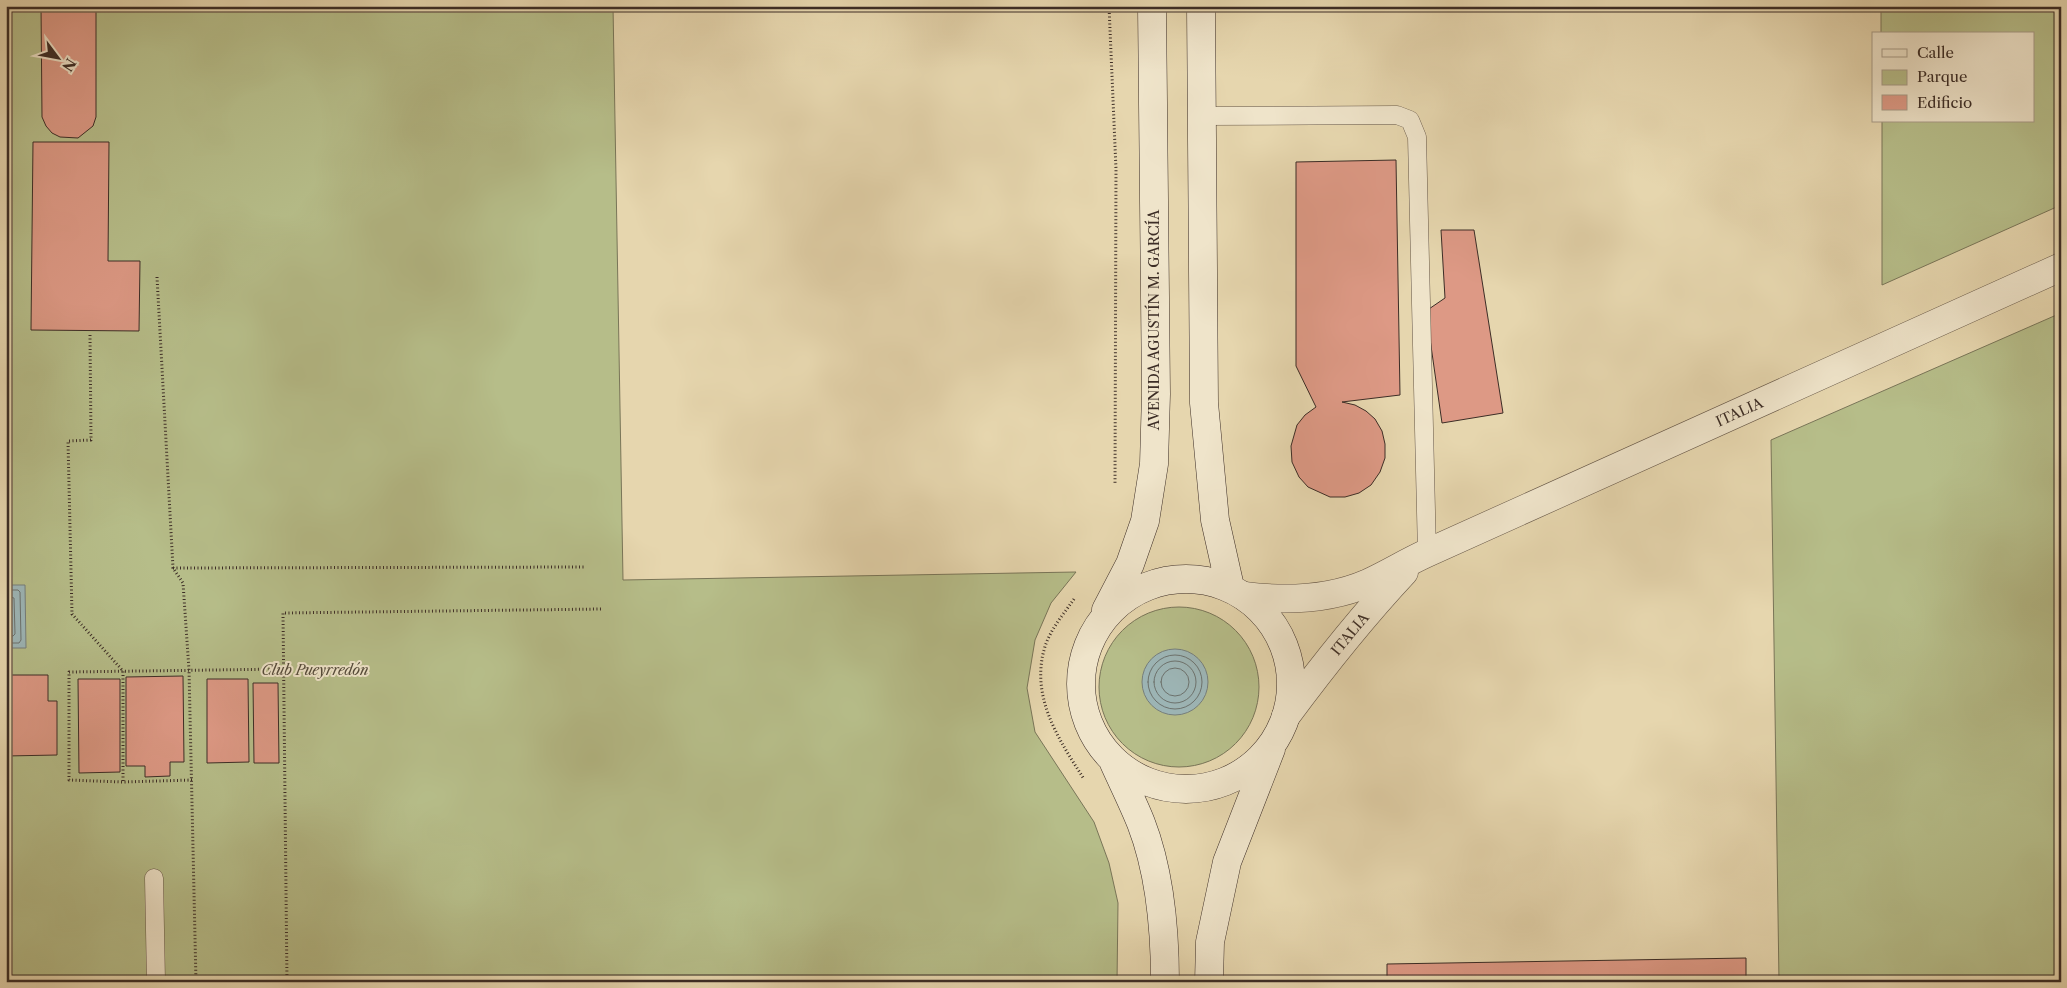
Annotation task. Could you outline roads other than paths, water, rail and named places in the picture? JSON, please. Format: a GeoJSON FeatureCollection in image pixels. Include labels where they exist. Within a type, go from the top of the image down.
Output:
{"type":"FeatureCollection","features":[{"type":"Feature","properties":{"kind":"main road","name":"AVENIDA AGUSTÍN M. GARCÍA"},"geometry":{"type":"LineString","coordinates":[[1114,763],[1099,746],[1086,721],[1079,687],[1084,654],[1133,555],[1145,521],[1154,464],[1156,394],[1152,6]]}},
{"type":"Feature","properties":{"kind":"main road"},"geometry":{"type":"LineString","coordinates":[[1201,6],[1204,403],[1215,520],[1237,591],[1270,621],[1285,647],[1293,681],[1286,716],[1274,741],[1227,862],[1210,942],[1209,982]]}},
{"type":"Feature","properties":{"kind":"main road","name":"ITALIA"},"geometry":{"type":"LineString","coordinates":[[1099,622],[1122,599],[1151,584],[1182,578],[1214,582],[1237,591],[1274,600],[1300,599],[1340,592],[1368,583],[1423,555],[2061,267]]}},
{"type":"Feature","properties":{"kind":"main road","name":"ITALIA"},"geometry":{"type":"LineString","coordinates":[[1286,716],[1327,660],[1358,623],[1423,555]]}},
{"type":"Feature","properties":{"kind":"main road"},"geometry":{"type":"LineString","coordinates":[[1114,763],[1153,783],[1191,790],[1224,783],[1252,766],[1274,741]]}},
{"type":"Feature","properties":{"kind":"main road"},"geometry":{"type":"LineString","coordinates":[[1114,763],[1142,824],[1158,886],[1165,939],[1165,982]]}},
{"type":"Feature","properties":{"kind":"lane"},"geometry":{"type":"LineString","coordinates":[[1203,116],[1397,115],[1410,120],[1417,137],[1423,555]]}},
{"type":"Feature","properties":{"kind":"lane"},"geometry":{"type":"LineString","coordinates":[[154,878],[156,982]]}},
{"type":"Feature","properties":{"kind":"water"},"geometry":{"type":"Polygon","coordinates":[[[6,585],[25,585],[26,648],[6,648],[6,585]]]}},
{"type":"Feature","properties":{"kind":"water"},"geometry":{"type":"Polygon","coordinates":[[[1175,649],[1187,652],[1198,659],[1205,670],[1208,682],[1205,694],[1198,705],[1187,712],[1175,715],[1163,712],[1152,705],[1145,694],[1142,682],[1145,670],[1152,659],[1163,652],[1175,649]]]}},
{"type":"Feature","properties":{"kind":"park label","name":"Club Pueyrredón"},"geometry":{"type":"Point","coordinates":[315,670]}}]}
